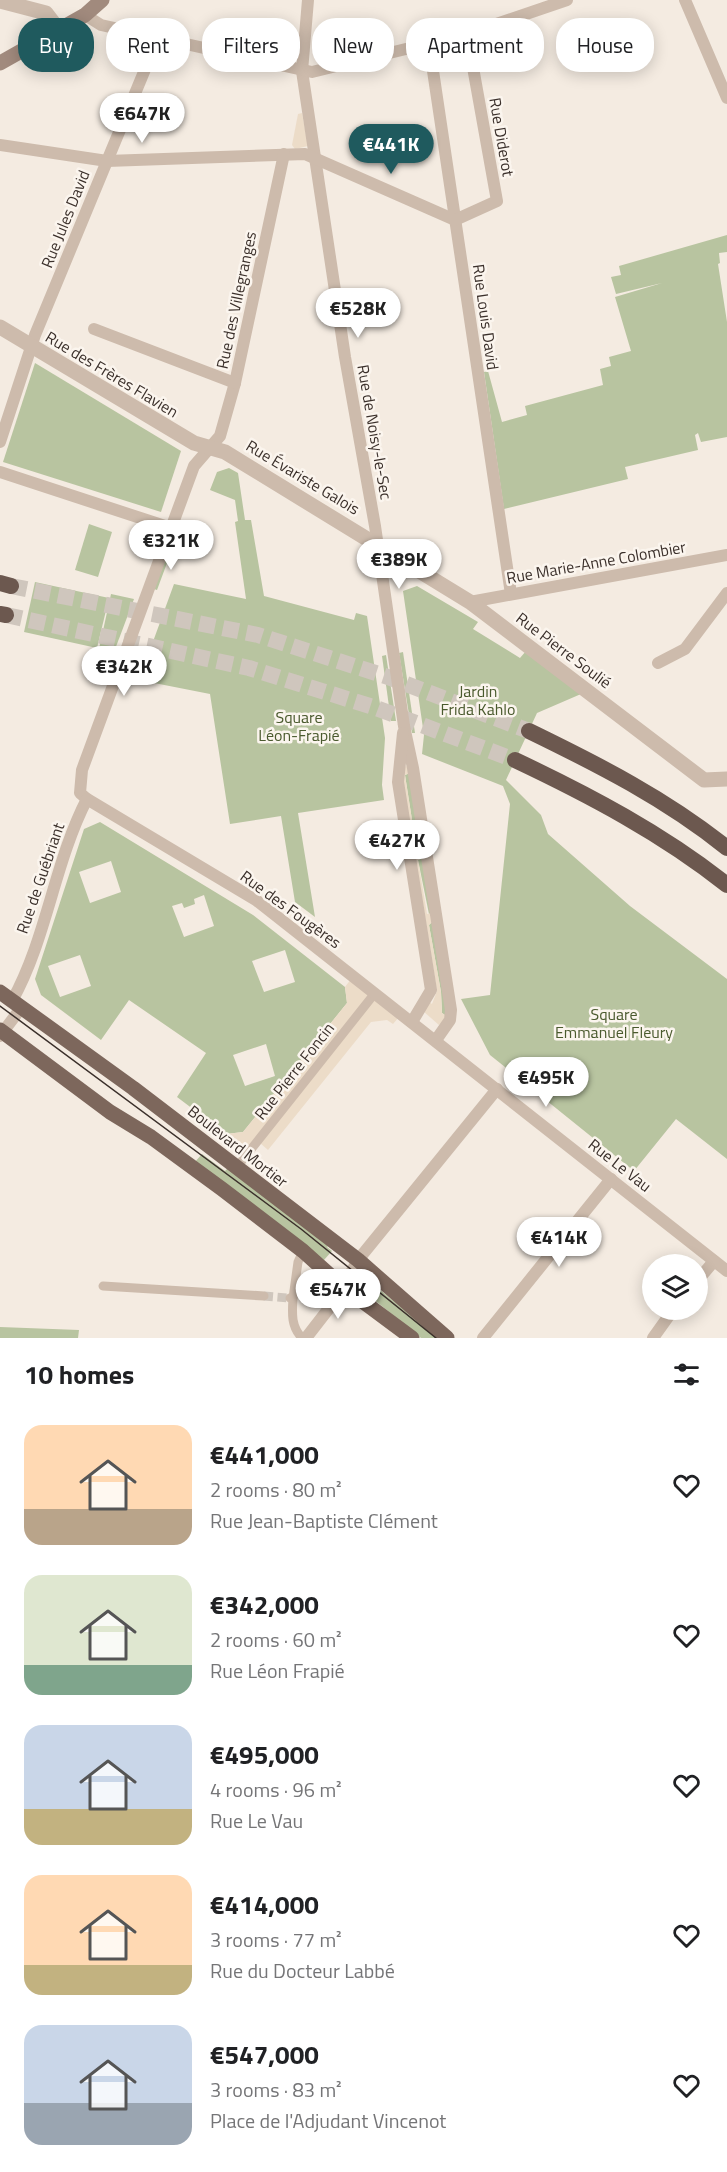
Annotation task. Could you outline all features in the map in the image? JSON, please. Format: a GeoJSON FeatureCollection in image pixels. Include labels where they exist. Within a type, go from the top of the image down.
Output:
{"type":"FeatureCollection","features":[{"type":"Feature","properties":{"kind":"highway"},"geometry":{"type":"LineString","coordinates":[[529,731],[600,765],[666,802],[727,848]]}},
{"type":"Feature","properties":{"kind":"highway"},"geometry":{"type":"LineString","coordinates":[[515,760],[582,792],[649,831],[727,885]]}},
{"type":"Feature","properties":{"kind":"main road"},"geometry":{"type":"LineString","coordinates":[[80,18],[102,0]]}},
{"type":"Feature","properties":{"kind":"main road"},"geometry":{"type":"LineString","coordinates":[[0,63],[18,53]]}},
{"type":"Feature","properties":{"kind":"main road","name":"Boulevard Mortier"},"geometry":{"type":"LineString","coordinates":[[8,1001],[133,1088],[237,1167],[358,1260],[447,1338]]}},
{"type":"Feature","properties":{"kind":"main road"},"geometry":{"type":"LineString","coordinates":[[1,1033],[114,1115],[151,1137],[303,1251],[342,1286],[412,1338]]}},
{"type":"Feature","properties":{"kind":"street","name":"Rue de Noisy-le-Sec"},"geometry":{"type":"LineString","coordinates":[[308,0],[302,71],[314,157],[451,1010],[450,1020],[436,1040]]}},
{"type":"Feature","properties":{"kind":"street"},"geometry":{"type":"LineString","coordinates":[[514,18],[567,0]]}},
{"type":"Feature","properties":{"kind":"street"},"geometry":{"type":"LineString","coordinates":[[685,0],[727,98]]}},
{"type":"Feature","properties":{"kind":"street"},"geometry":{"type":"LineString","coordinates":[[0,1],[46,13],[50,18]]}},
{"type":"Feature","properties":{"kind":"street"},"geometry":{"type":"LineString","coordinates":[[85,15],[106,26]]}},
{"type":"Feature","properties":{"kind":"street"},"geometry":{"type":"LineString","coordinates":[[190,45],[312,72],[406,50]]}},
{"type":"Feature","properties":{"kind":"street","name":"Rue Jules David"},"geometry":{"type":"LineString","coordinates":[[0,442],[31,347],[144,72]]}},
{"type":"Feature","properties":{"kind":"street","name":"Rue Louis David"},"geometry":{"type":"LineString","coordinates":[[433,72],[511,594]]}},
{"type":"Feature","properties":{"kind":"street","name":"Rue Diderot"},"geometry":{"type":"LineString","coordinates":[[455,220],[497,201],[474,72]]}},
{"type":"Feature","properties":{"kind":"street"},"geometry":{"type":"LineString","coordinates":[[0,145],[107,161],[305,154],[455,220]]}},
{"type":"Feature","properties":{"kind":"street","name":"Rue des Villegranges"},"geometry":{"type":"LineString","coordinates":[[87,799],[80,793],[78,786],[82,770],[194,466],[207,448],[220,436],[235,383],[284,154]]}},
{"type":"Feature","properties":{"kind":"street","name":"Rue des Frères Flavien"},"geometry":{"type":"LineString","coordinates":[[0,327],[207,448]]}},
{"type":"Feature","properties":{"kind":"street"},"geometry":{"type":"LineString","coordinates":[[94,329],[235,383]]}},
{"type":"Feature","properties":{"kind":"street","name":"Rue Évariste Galois"},"geometry":{"type":"LineString","coordinates":[[207,448],[225,452],[377,544]]}},
{"type":"Feature","properties":{"kind":"street"},"geometry":{"type":"LineString","coordinates":[[0,472],[171,528]]}},
{"type":"Feature","properties":{"kind":"street","name":"Rue Pierre Soulié"},"geometry":{"type":"LineString","coordinates":[[377,544],[470,602],[704,780],[727,779]]}},
{"type":"Feature","properties":{"kind":"street","name":"Rue Marie-Anne Colombier"},"geometry":{"type":"LineString","coordinates":[[470,602],[727,555]]}},
{"type":"Feature","properties":{"kind":"street"},"geometry":{"type":"LineString","coordinates":[[658,663],[685,649],[727,593]]}},
{"type":"Feature","properties":{"kind":"street","name":"Rue de Noisy-le-Sec"},"geometry":{"type":"LineString","coordinates":[[404,726],[398,782],[431,990],[412,1022]]}},
{"type":"Feature","properties":{"kind":"street","name":"Rue des Fougères"},"geometry":{"type":"LineString","coordinates":[[87,799],[256,900],[436,1040]]}},
{"type":"Feature","properties":{"kind":"street","name":"Rue de Guébriant"},"geometry":{"type":"LineString","coordinates":[[1,1033],[8,1001],[31,956],[71,836],[87,799]]}},
{"type":"Feature","properties":{"kind":"street","name":"Rue Pierre Foncin"},"geometry":{"type":"LineString","coordinates":[[237,1167],[375,993]]}},
{"type":"Feature","properties":{"kind":"street","name":"Rue Le Vau"},"geometry":{"type":"LineString","coordinates":[[436,1040],[727,1271]]}},
{"type":"Feature","properties":{"kind":"street"},"geometry":{"type":"LineString","coordinates":[[303,1251],[298,1262],[290,1298],[295,1331],[304,1338],[337,1298],[358,1260],[497,1089]]}},
{"type":"Feature","properties":{"kind":"street"},"geometry":{"type":"LineString","coordinates":[[483,1338],[611,1179]]}},
{"type":"Feature","properties":{"kind":"street"},"geometry":{"type":"LineString","coordinates":[[708,1268],[714,1261]]}},
{"type":"Feature","properties":{"kind":"street"},"geometry":{"type":"LineString","coordinates":[[103,1286],[264,1296]]}},
{"type":"Feature","properties":{"kind":"street"},"geometry":{"type":"LineString","coordinates":[[653,1338],[666,1320]]}},
{"type":"Feature","properties":{"kind":"green space"},"geometry":{"type":"Polygon","coordinates":[[[727,235],[727,252],[719,253],[720,263],[718,264],[727,322],[727,437],[701,442],[698,433],[695,435],[698,450],[625,467],[628,479],[504,509],[484,372],[488,371],[502,422],[527,415],[525,406],[603,385],[600,369],[611,366],[609,357],[631,351],[615,297],[662,283],[616,294],[611,277],[621,275],[619,266],[727,235]]]}},
{"type":"Feature","properties":{"kind":"green space"},"geometry":{"type":"Polygon","coordinates":[[[35,363],[181,451],[161,512],[3,462],[35,363]]]}},
{"type":"Feature","properties":{"kind":"green space","name":"Square Léon-Frapié"},"geometry":{"type":"Polygon","coordinates":[[[229,468],[238,473],[245,520],[251,520],[264,596],[354,620],[356,613],[367,616],[385,738],[382,785],[384,800],[298,813],[315,917],[295,902],[281,816],[230,824],[210,694],[139,680],[174,584],[246,599],[235,522],[238,521],[235,500],[210,490],[217,472],[229,468]]]}},
{"type":"Feature","properties":{"kind":"green space"},"geometry":{"type":"Polygon","coordinates":[[[89,524],[112,532],[98,577],[75,570],[89,524]]]}},
{"type":"Feature","properties":{"kind":"green space"},"geometry":{"type":"Polygon","coordinates":[[[175,535],[177,536],[157,590],[154,589],[175,535]]]}},
{"type":"Feature","properties":{"kind":"green space"},"geometry":{"type":"Polygon","coordinates":[[[35,582],[109,598],[97,648],[24,632],[35,582]]]}},
{"type":"Feature","properties":{"kind":"green space","name":"Square Emmanuel Fleury"},"geometry":{"type":"Polygon","coordinates":[[[417,586],[478,622],[473,629],[520,658],[526,651],[581,694],[537,713],[506,780],[541,815],[548,834],[630,906],[727,979],[727,1159],[676,1119],[634,1171],[490,1055],[461,999],[490,995],[510,804],[503,786],[422,754],[424,735],[403,591],[417,586]]]}},
{"type":"Feature","properties":{"kind":"green space"},"geometry":{"type":"Polygon","coordinates":[[[111,594],[134,599],[114,652],[99,649],[111,594]]]}},
{"type":"Feature","properties":{"kind":"green space"},"geometry":{"type":"Polygon","coordinates":[[[403,652],[415,733],[412,733],[399,653],[403,652]]]}},
{"type":"Feature","properties":{"kind":"green space"},"geometry":{"type":"Polygon","coordinates":[[[386,655],[396,721],[391,721],[382,656],[386,655]]]}},
{"type":"Feature","properties":{"kind":"green space"},"geometry":{"type":"Polygon","coordinates":[[[410,773],[422,851],[417,852],[405,775],[410,773]]]}},
{"type":"Feature","properties":{"kind":"green space"},"geometry":{"type":"Polygon","coordinates":[[[100,822],[253,915],[345,987],[347,1003],[243,1132],[226,1134],[177,1097],[206,1053],[129,1000],[101,1040],[41,995],[35,979],[84,829],[100,822]],[[111,861],[79,872],[90,903],[121,892],[111,861]],[[204,895],[194,899],[195,904],[184,908],[182,903],[172,906],[184,937],[214,926],[204,895]],[[285,950],[252,961],[264,992],[295,982],[285,950]],[[80,955],[48,966],[60,997],[91,986],[80,955]],[[266,1044],[233,1055],[245,1086],[275,1076],[266,1044]]]}},
{"type":"Feature","properties":{"kind":"green space"},"geometry":{"type":"Polygon","coordinates":[[[423,858],[432,913],[429,914],[418,860],[423,858]]]}},
{"type":"Feature","properties":{"kind":"green space"},"geometry":{"type":"Polygon","coordinates":[[[434,920],[448,1017],[442,1013],[441,992],[429,925],[434,920]]]}},
{"type":"Feature","properties":{"kind":"green space"},"geometry":{"type":"Polygon","coordinates":[[[202,1154],[225,1171],[229,1167],[329,1245],[327,1247],[332,1251],[324,1260],[194,1163],[202,1154]]]}},
{"type":"Feature","properties":{"kind":"green space"},"geometry":{"type":"Polygon","coordinates":[[[379,1289],[438,1338],[421,1338],[372,1298],[379,1289]]]}},
{"type":"Feature","properties":{"kind":"green space"},"geometry":{"type":"Polygon","coordinates":[[[0,1327],[79,1330],[78,1338],[0,1338],[0,1327]]]}},
{"type":"Feature","properties":{"kind":"shaded area"},"geometry":{"type":"Polygon","coordinates":[[[302,113],[308,146],[295,149],[292,145],[298,114],[302,113]]]}},
{"type":"Feature","properties":{"kind":"shaded area"},"geometry":{"type":"Polygon","coordinates":[[[409,766],[410,773],[405,775],[417,852],[422,851],[423,858],[418,860],[427,914],[432,913],[434,920],[429,925],[441,992],[442,1013],[448,1017],[439,1025],[423,1011],[428,1001],[432,1004],[437,991],[401,767],[409,766]]]}},
{"type":"Feature","properties":{"kind":"shaded area"},"geometry":{"type":"Polygon","coordinates":[[[351,979],[399,1017],[393,1024],[387,1020],[371,1022],[268,1150],[260,1143],[247,1150],[226,1134],[243,1132],[347,1003],[345,987],[351,979]]]}},
{"type":"Feature","properties":{"kind":"tunnel"},"geometry":{"type":"LineString","coordinates":[[11,586],[258,635],[388,677],[529,731]]}},
{"type":"Feature","properties":{"kind":"tunnel"},"geometry":{"type":"LineString","coordinates":[[6,615],[249,668],[376,708],[515,760]]}},
{"type":"Feature","properties":{"kind":"tunnel"},"geometry":{"type":"LineString","coordinates":[[264,1296],[288,1298]]}},
{"type":"Feature","properties":{"kind":"tram line"},"geometry":{"type":"LineString","coordinates":[[0,1006],[301,1229],[436,1338]]}},
{"type":"Feature","properties":{"kind":"park label","name":"Jardin Frida Kahlo"},"geometry":{"type":"Point","coordinates":[478,700]}}]}
